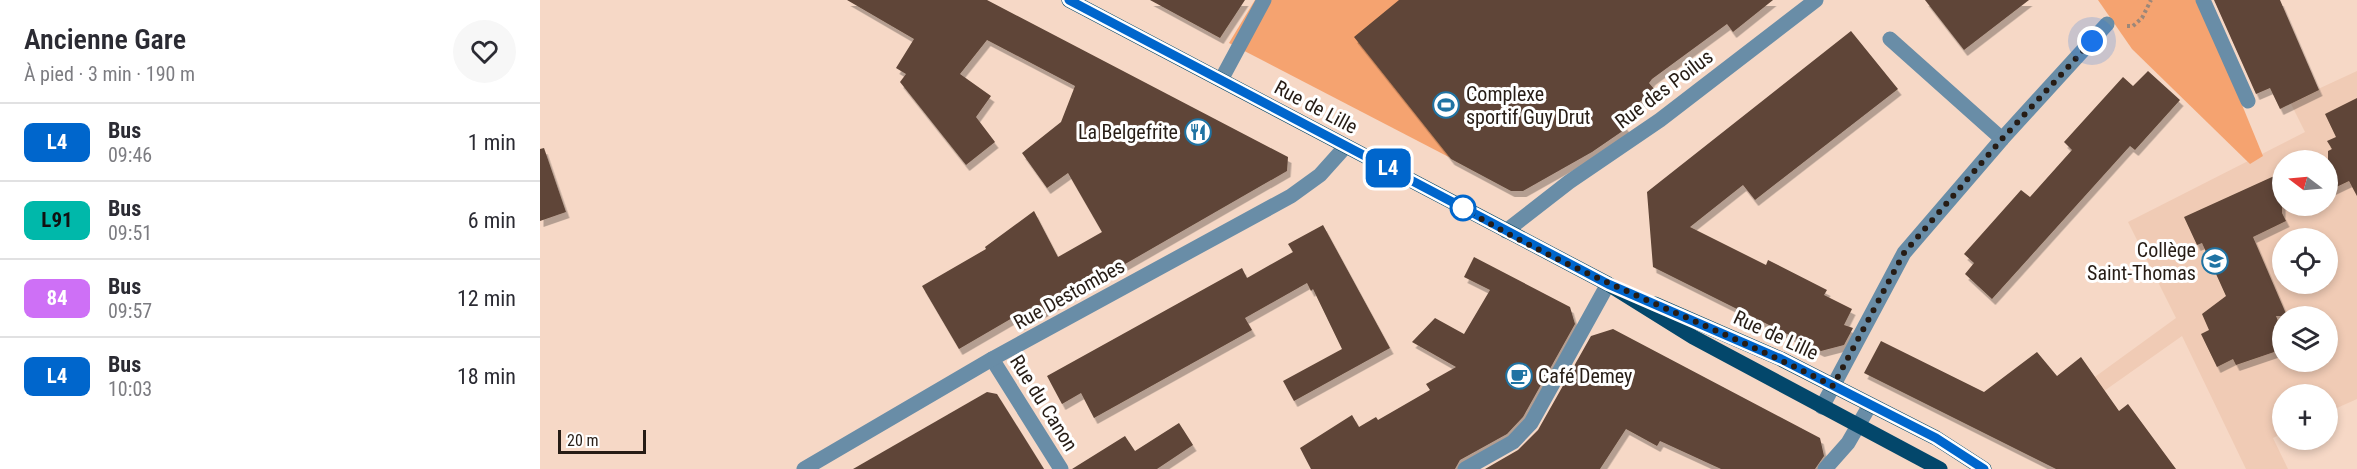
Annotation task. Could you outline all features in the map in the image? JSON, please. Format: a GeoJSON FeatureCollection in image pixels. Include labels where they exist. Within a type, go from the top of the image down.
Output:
{"type":"FeatureCollection","features":[{"type":"Feature","properties":{"kind":"main road","name":"Rue de Lille"},"geometry":{"type":"LineString","coordinates":[[1069,0],[1608,284],[1693,337],[1940,469]]}},
{"type":"Feature","properties":{"kind":"main road","name":"Rue de Lille"},"geometry":{"type":"LineString","coordinates":[[1608,284],[1727,334],[1833,386],[1936,438],[1984,469]]}},
{"type":"Feature","properties":{"kind":"street"},"geometry":{"type":"LineString","coordinates":[[1221,80],[1264,0]]}},
{"type":"Feature","properties":{"kind":"street","name":"Rue des Poilus"},"geometry":{"type":"LineString","coordinates":[[1506,231],[1569,182],[1660,120],[1816,0]]}},
{"type":"Feature","properties":{"kind":"street"},"geometry":{"type":"LineString","coordinates":[[2203,0],[2248,101]]}},
{"type":"Feature","properties":{"kind":"street"},"geometry":{"type":"LineString","coordinates":[[1822,407],[1904,253],[2002,139],[2107,24]]}},
{"type":"Feature","properties":{"kind":"street"},"geometry":{"type":"LineString","coordinates":[[1890,39],[2002,139]]}},
{"type":"Feature","properties":{"kind":"street","name":"Rue Destombes"},"geometry":{"type":"LineString","coordinates":[[804,469],[992,359],[1292,196],[1332,165],[1346,146]]}},
{"type":"Feature","properties":{"kind":"street"},"geometry":{"type":"LineString","coordinates":[[1466,469],[1513,441],[1531,423],[1608,284]]}},
{"type":"Feature","properties":{"kind":"street","name":"Rue du Canon"},"geometry":{"type":"LineString","coordinates":[[992,359],[1061,469]]}},
{"type":"Feature","properties":{"kind":"street"},"geometry":{"type":"LineString","coordinates":[[1825,469],[1859,426],[1870,405]]}},
{"type":"Feature","properties":{"kind":"path"},"geometry":{"type":"LineString","coordinates":[[2107,24],[2133,26],[2142,18],[2151,0]]}},
{"type":"Feature","properties":{"kind":"shaded area","name":"Complexe sportif Guy Drut"},"geometry":{"type":"Polygon","coordinates":[[[1255,0],[1672,0],[1468,167],[1229,43],[1255,0]]]}},
{"type":"Feature","properties":{"kind":"shaded area"},"geometry":{"type":"Polygon","coordinates":[[[2098,0],[2199,0],[2263,156],[2250,164],[2132,49],[2098,0]]]}},
{"type":"Feature","properties":{"kind":"shaded area","name":"Collège Saint-Thomas"},"geometry":{"type":"Polygon","coordinates":[[[2357,71],[2357,399],[2338,408],[2338,384],[2272,384],[2272,450],[2279,450],[2288,469],[2246,469],[2182,336],[2080,408],[2030,456],[2014,448],[2070,395],[2176,318],[2128,222],[2305,132],[2290,102],[2357,71]]]}},
{"type":"Feature","properties":{"kind":"building"},"geometry":{"type":"Polygon","coordinates":[[[847,0],[987,0],[1288,157],[1287,171],[1019,325],[1014,317],[959,349],[922,286],[986,249],[985,247],[1034,211],[1058,257],[1102,232],[1068,173],[1047,188],[1022,153],[1061,122],[1075,86],[987,40],[960,74],[991,96],[976,117],[995,142],[966,165],[900,82],[906,74],[896,68],[914,39],[847,0]]]}},
{"type":"Feature","properties":{"kind":"building"},"geometry":{"type":"Polygon","coordinates":[[[1150,0],[1245,0],[1220,38],[1150,0]]]}},
{"type":"Feature","properties":{"kind":"building","name":"Complexe sportif Guy Drut"},"geometry":{"type":"Polygon","coordinates":[[[1399,0],[1773,0],[1733,32],[1727,24],[1652,79],[1649,83],[1655,90],[1619,118],[1627,128],[1592,152],[1523,191],[1511,191],[1451,159],[1354,37],[1399,0]]]}},
{"type":"Feature","properties":{"kind":"building"},"geometry":{"type":"Polygon","coordinates":[[[1925,0],[2029,0],[1964,50],[1925,0]]]}},
{"type":"Feature","properties":{"kind":"building"},"geometry":{"type":"Polygon","coordinates":[[[2214,0],[2280,0],[2319,90],[2280,109],[2270,88],[2256,94],[2214,0]]]}},
{"type":"Feature","properties":{"kind":"building"},"geometry":{"type":"Polygon","coordinates":[[[1851,31],[1898,89],[1755,200],[1743,185],[1690,227],[1766,265],[1768,260],[1827,290],[1824,295],[1852,309],[1844,325],[1853,328],[1844,345],[1821,351],[1653,267],[1647,192],[1851,31]]]}},
{"type":"Feature","properties":{"kind":"building"},"geometry":{"type":"Polygon","coordinates":[[[2148,71],[2180,100],[2135,150],[2130,146],[1992,299],[1965,274],[1974,263],[1964,254],[2021,190],[2030,197],[2072,150],[2064,142],[2123,77],[2133,86],[2148,71]]]}},
{"type":"Feature","properties":{"kind":"building"},"geometry":{"type":"Polygon","coordinates":[[[2357,98],[2357,196],[2349,181],[2338,186],[2338,150],[2330,150],[2332,149],[2327,141],[2336,137],[2325,114],[2357,98]]]}},
{"type":"Feature","properties":{"kind":"building"},"geometry":{"type":"Polygon","coordinates":[[[544,148],[566,212],[540,221],[540,149],[544,148]]]}},
{"type":"Feature","properties":{"kind":"building"},"geometry":{"type":"Polygon","coordinates":[[[2272,177],[2272,216],[2284,216],[2286,221],[2253,237],[2272,281],[2272,294],[2278,294],[2283,306],[2272,306],[2272,353],[2236,365],[2233,359],[2217,367],[2201,334],[2209,330],[2202,314],[2226,296],[2202,243],[2197,245],[2184,217],[2272,177]]]}},
{"type":"Feature","properties":{"kind":"building"},"geometry":{"type":"Polygon","coordinates":[[[1323,225],[1390,348],[1294,401],[1283,381],[1342,349],[1313,289],[1311,291],[1307,283],[1245,318],[1252,330],[1094,418],[1081,393],[1062,404],[1047,376],[1242,268],[1247,278],[1293,252],[1288,244],[1323,225]]]}},
{"type":"Feature","properties":{"kind":"building"},"geometry":{"type":"Polygon","coordinates":[[[1474,257],[1570,307],[1575,324],[1523,417],[1507,434],[1460,460],[1455,469],[1311,469],[1300,448],[1352,415],[1359,427],[1376,417],[1378,420],[1430,390],[1426,384],[1456,367],[1412,342],[1435,318],[1464,334],[1490,290],[1464,277],[1474,257]]]}},
{"type":"Feature","properties":{"kind":"building"},"geometry":{"type":"Polygon","coordinates":[[[1613,329],[1820,438],[1824,456],[1815,469],[1721,469],[1660,441],[1657,446],[1626,429],[1600,469],[1485,469],[1518,450],[1538,430],[1591,336],[1613,329]]]}},
{"type":"Feature","properties":{"kind":"building"},"geometry":{"type":"Polygon","coordinates":[[[1881,341],[1984,392],[2037,352],[2057,376],[2081,357],[2119,411],[2128,404],[2176,469],[2056,469],[1864,373],[1881,341]]]}},
{"type":"Feature","properties":{"kind":"building"},"geometry":{"type":"Polygon","coordinates":[[[987,392],[997,394],[1044,469],[853,469],[987,392]]]}},
{"type":"Feature","properties":{"kind":"building"},"geometry":{"type":"Polygon","coordinates":[[[1179,423],[1193,445],[1157,469],[1072,469],[1125,436],[1135,451],[1179,423]]]}},
{"type":"Feature","properties":{"kind":"bus line","name":"L4"},"geometry":{"type":"LineString","coordinates":[[1069,0],[1608,284],[1781,359],[1936,438],[1984,469]]}},
{"type":"Feature","properties":{"kind":"place","name":"Complexe sportif Guy Drut"},"geometry":{"type":"Point","coordinates":[1446,105]}},
{"type":"Feature","properties":{"kind":"place","name":"La Belgefrite"},"geometry":{"type":"Point","coordinates":[1198,132]}},
{"type":"Feature","properties":{"kind":"place","name":"Collège Saint-Thomas"},"geometry":{"type":"Point","coordinates":[2215,261]}},
{"type":"Feature","properties":{"kind":"place","name":"Café Demey"},"geometry":{"type":"Point","coordinates":[1519,376]}},
{"type":"Feature","properties":{"kind":"route"},"geometry":{"type":"LineString","coordinates":[[1463,208],[1608,284],[1727,334],[1833,386],[1904,253],[1915,238],[2092,41]]}}]}
